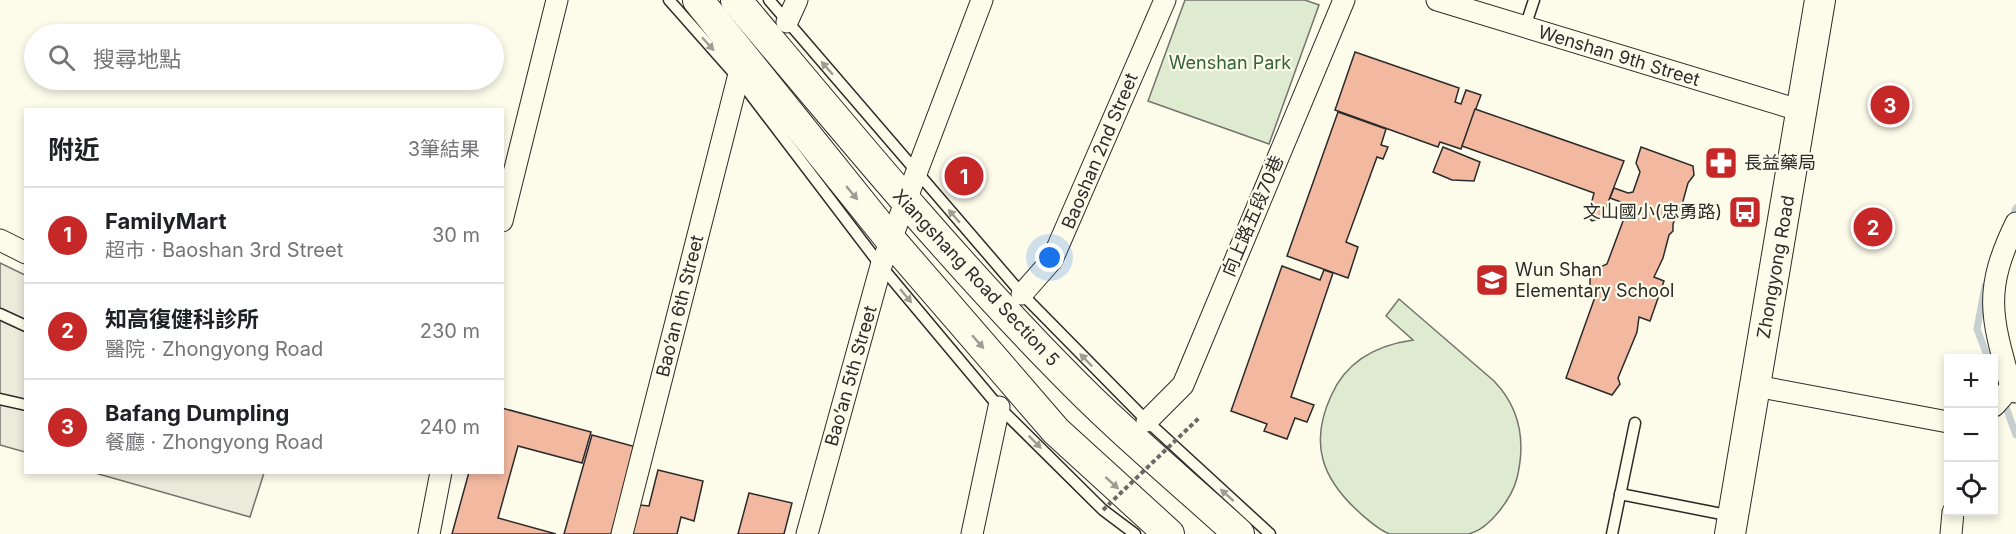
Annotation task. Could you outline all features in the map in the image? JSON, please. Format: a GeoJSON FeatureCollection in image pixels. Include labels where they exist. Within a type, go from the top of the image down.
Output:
{"type":"FeatureCollection","features":[{"type":"Feature","properties":{"kind":"main road","name":"Xiangshang Road Section 5"},"geometry":{"type":"LineString","coordinates":[[698,0],[893,231],[1056,431],[1169,534]]}},
{"type":"Feature","properties":{"kind":"main road","name":"Xiangshang Road Section 5"},"geometry":{"type":"LineString","coordinates":[[736,0],[893,231],[1064,373],[1239,534]]}},
{"type":"Feature","properties":{"kind":"main road","name":"Zhongyong Road"},"geometry":{"type":"LineString","coordinates":[[1731,525],[1820,0]]}},
{"type":"Feature","properties":{"kind":"street"},"geometry":{"type":"LineString","coordinates":[[504,213],[557,0]]}},
{"type":"Feature","properties":{"kind":"street"},"geometry":{"type":"LineString","coordinates":[[787,22],[797,0]]}},
{"type":"Feature","properties":{"kind":"street","name":"Bao’an 5th Street"},"geometry":{"type":"LineString","coordinates":[[807,534],[893,231],[982,0]]}},
{"type":"Feature","properties":{"kind":"street","name":"Baoshan 2nd Street"},"geometry":{"type":"LineString","coordinates":[[1022,294],[1052,260],[1165,0]]}},
{"type":"Feature","properties":{"kind":"street","name":"向上路五段70巷"},"geometry":{"type":"LineString","coordinates":[[1147,421],[1183,385],[1344,0]]}},
{"type":"Feature","properties":{"kind":"street","name":"Wenshan 9th Street"},"geometry":{"type":"LineString","coordinates":[[1437,0],[1802,111]]}},
{"type":"Feature","properties":{"kind":"street","name":"Bao’an 6th Street"},"geometry":{"type":"LineString","coordinates":[[622,534],[738,78]]}},
{"type":"Feature","properties":{"kind":"street"},"geometry":{"type":"LineString","coordinates":[[1998,403],[2013,390],[1995,332],[1993,306],[1995,276],[2000,257],[2016,223]]}},
{"type":"Feature","properties":{"kind":"street"},"geometry":{"type":"LineString","coordinates":[[0,240],[24,252]]}},
{"type":"Feature","properties":{"kind":"street"},"geometry":{"type":"LineString","coordinates":[[1756,386],[1944,421]]}},
{"type":"Feature","properties":{"kind":"street"},"geometry":{"type":"LineString","coordinates":[[972,534],[999,407]]}},
{"type":"Feature","properties":{"kind":"street"},"geometry":{"type":"LineString","coordinates":[[429,534],[441,474]]}},
{"type":"Feature","properties":{"kind":"street"},"geometry":{"type":"LineString","coordinates":[[1951,534],[1953,516]]}},
{"type":"Feature","properties":{"kind":"lane","name":"Xiangshang Road Section 5"},"geometry":{"type":"LineString","coordinates":[[669,0],[738,78],[893,231],[999,407],[1103,510],[1135,534]]}},
{"type":"Feature","properties":{"kind":"lane","name":"Xiangshang Road Section 5"},"geometry":{"type":"LineString","coordinates":[[769,0],[1022,294],[1147,421],[1270,534]]}},
{"type":"Feature","properties":{"kind":"lane"},"geometry":{"type":"LineString","coordinates":[[1525,27],[1534,0]]}},
{"type":"Feature","properties":{"kind":"lane"},"geometry":{"type":"LineString","coordinates":[[0,314],[24,325]]}},
{"type":"Feature","properties":{"kind":"lane"},"geometry":{"type":"LineString","coordinates":[[0,399],[24,405]]}},
{"type":"Feature","properties":{"kind":"lane"},"geometry":{"type":"LineString","coordinates":[[1612,534],[1635,423]]}},
{"type":"Feature","properties":{"kind":"lane"},"geometry":{"type":"LineString","coordinates":[[1620,494],[1731,525]]}},
{"type":"Feature","properties":{"kind":"path"},"geometry":{"type":"LineString","coordinates":[[1103,510],[1200,417]]}},
{"type":"Feature","properties":{"kind":"green space","name":"Wenshan Park"},"geometry":{"type":"Polygon","coordinates":[[[1185,0],[1305,0],[1319,5],[1269,144],[1148,101],[1185,0]]]}},
{"type":"Feature","properties":{"kind":"green space"},"geometry":{"type":"Polygon","coordinates":[[[1399,299],[1494,381],[1510,402],[1519,426],[1520,464],[1510,495],[1491,520],[1468,534],[1386,533],[1370,522],[1347,500],[1328,474],[1323,460],[1320,445],[1324,413],[1337,384],[1345,373],[1354,364],[1376,351],[1413,340],[1386,316],[1399,299]]]}},
{"type":"Feature","properties":{"kind":"shaded area"},"geometry":{"type":"Polygon","coordinates":[[[0,263],[24,275],[24,452],[0,445],[0,263]]]}},
{"type":"Feature","properties":{"kind":"shaded area"},"geometry":{"type":"Polygon","coordinates":[[[99,474],[264,474],[250,517],[99,474]]]}},
{"type":"Feature","properties":{"kind":"building"},"geometry":{"type":"Polygon","coordinates":[[[1355,52],[1459,88],[1455,102],[1461,104],[1466,90],[1481,95],[1461,149],[1440,142],[1438,147],[1335,110],[1355,52]]]}},
{"type":"Feature","properties":{"kind":"building"},"geometry":{"type":"Polygon","coordinates":[[[1475,109],[1624,161],[1602,218],[1592,221],[1588,217],[1594,193],[1462,146],[1475,109]]]}},
{"type":"Feature","properties":{"kind":"building"},"geometry":{"type":"Polygon","coordinates":[[[1338,112],[1386,129],[1381,145],[1388,147],[1383,159],[1377,157],[1346,242],[1358,247],[1348,278],[1287,256],[1338,112]]]}},
{"type":"Feature","properties":{"kind":"building"},"geometry":{"type":"Polygon","coordinates":[[[1443,147],[1480,162],[1474,181],[1452,180],[1433,172],[1443,147]]]}},
{"type":"Feature","properties":{"kind":"building"},"geometry":{"type":"Polygon","coordinates":[[[1641,147],[1693,166],[1694,175],[1688,183],[1673,224],[1673,231],[1669,235],[1663,258],[1654,277],[1664,281],[1650,321],[1639,317],[1637,332],[1618,378],[1620,384],[1612,395],[1566,378],[1595,297],[1590,286],[1590,277],[1596,269],[1607,264],[1626,213],[1621,202],[1610,198],[1614,188],[1628,193],[1633,192],[1640,172],[1636,163],[1641,147]]]}},
{"type":"Feature","properties":{"kind":"building"},"geometry":{"type":"Polygon","coordinates":[[[1282,266],[1320,280],[1324,270],[1333,273],[1291,397],[1314,405],[1307,422],[1295,418],[1287,439],[1264,431],[1267,424],[1231,411],[1282,266]]]}},
{"type":"Feature","properties":{"kind":"building"},"geometry":{"type":"Polygon","coordinates":[[[504,409],[591,432],[582,463],[518,446],[498,518],[556,534],[452,534],[468,474],[504,474],[504,409]]]}},
{"type":"Feature","properties":{"kind":"building"},"geometry":{"type":"Polygon","coordinates":[[[592,435],[636,447],[611,534],[564,534],[592,435]]]}},
{"type":"Feature","properties":{"kind":"building"},"geometry":{"type":"Polygon","coordinates":[[[658,470],[703,481],[694,521],[681,517],[677,534],[632,534],[640,505],[649,506],[658,470]]]}},
{"type":"Feature","properties":{"kind":"building"},"geometry":{"type":"Polygon","coordinates":[[[749,493],[792,503],[784,534],[738,534],[749,493]]]}},
{"type":"Feature","properties":{"kind":"waterway"},"geometry":{"type":"LineString","coordinates":[[2011,220],[2016,208]]}},
{"type":"Feature","properties":{"kind":"waterway"},"geometry":{"type":"LineString","coordinates":[[1985,286],[1977,329],[1986,354]]}},
{"type":"Feature","properties":{"kind":"waterway"},"geometry":{"type":"LineString","coordinates":[[1998,385],[2016,435]]}},
{"type":"Feature","properties":{"kind":"place","name":"Bafang Dumpling"},"geometry":{"type":"Point","coordinates":[1890,105]}},
{"type":"Feature","properties":{"kind":"place","name":"長益藥局"},"geometry":{"type":"Point","coordinates":[1721,163]}},
{"type":"Feature","properties":{"kind":"place","name":"FamilyMart"},"geometry":{"type":"Point","coordinates":[964,176]}},
{"type":"Feature","properties":{"kind":"place","name":"文山國小(忠勇路)"},"geometry":{"type":"Point","coordinates":[1745,212]}},
{"type":"Feature","properties":{"kind":"place","name":"知高復健科診所"},"geometry":{"type":"Point","coordinates":[1873,227]}},
{"type":"Feature","properties":{"kind":"place","name":"Wun Shan Elementary School"},"geometry":{"type":"Point","coordinates":[1492,280]}}]}
